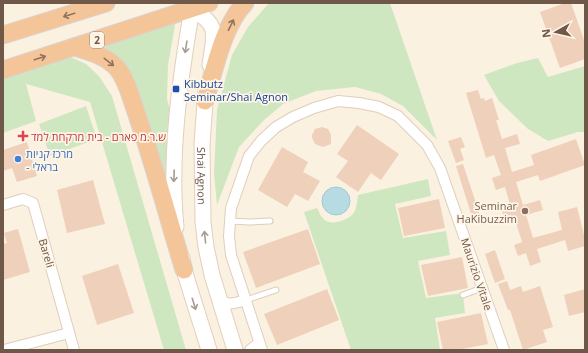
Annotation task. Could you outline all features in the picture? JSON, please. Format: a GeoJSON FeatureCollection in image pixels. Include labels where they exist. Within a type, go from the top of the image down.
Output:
{"type":"FeatureCollection","features":[{"type":"Feature","properties":{"kind":"highway"},"geometry":{"type":"LineString","coordinates":[[3,35],[106,3]]}},
{"type":"Feature","properties":{"kind":"highway","name":"2"},"geometry":{"type":"LineString","coordinates":[[3,70],[74,47],[188,4],[209,3]]}},
{"type":"Feature","properties":{"kind":"highway"},"geometry":{"type":"LineString","coordinates":[[205,101],[229,26],[245,3]]}},
{"type":"Feature","properties":{"kind":"highway"},"geometry":{"type":"LineString","coordinates":[[74,47],[96,53],[108,60],[118,69],[125,81],[141,126],[184,270]]}},
{"type":"Feature","properties":{"kind":"main road","name":"Shai Agnon"},"geometry":{"type":"LineString","coordinates":[[188,4],[209,21],[214,36],[205,101],[202,144],[203,222],[206,247],[219,300],[235,350]]}},
{"type":"Feature","properties":{"kind":"main road"},"geometry":{"type":"LineString","coordinates":[[188,4],[179,88],[173,177],[174,203],[184,270],[209,350]]}},
{"type":"Feature","properties":{"kind":"street","name":"Maurizio Vitale"},"geometry":{"type":"LineString","coordinates":[[261,347],[231,255],[229,221],[231,208],[249,156],[260,141],[276,127],[293,117],[314,108],[338,102],[359,103],[379,107],[398,116],[427,145],[440,168],[504,350]]}},
{"type":"Feature","properties":{"kind":"street","name":"Bareli"},"geometry":{"type":"LineString","coordinates":[[3,205],[23,199],[33,203],[74,350]]}},
{"type":"Feature","properties":{"kind":"street"},"geometry":{"type":"LineString","coordinates":[[219,300],[232,304],[246,300]]}},
{"type":"Feature","properties":{"kind":"street"},"geometry":{"type":"LineString","coordinates":[[4,350],[69,333]]}},
{"type":"Feature","properties":{"kind":"street"},"geometry":{"type":"LineString","coordinates":[[250,350],[261,347]]}},
{"type":"Feature","properties":{"kind":"lane"},"geometry":{"type":"LineString","coordinates":[[229,221],[270,221]]}},
{"type":"Feature","properties":{"kind":"lane"},"geometry":{"type":"LineString","coordinates":[[462,295],[482,288]]}},
{"type":"Feature","properties":{"kind":"lane"},"geometry":{"type":"LineString","coordinates":[[246,300],[276,290]]}},
{"type":"Feature","properties":{"kind":"green space"},"geometry":{"type":"Polygon","coordinates":[[[269,3],[390,3],[437,140],[403,106],[381,94],[355,87],[316,91],[283,104],[264,120],[239,147],[217,205],[214,174],[217,110],[232,55],[248,27],[269,3]]]}},
{"type":"Feature","properties":{"kind":"green space"},"geometry":{"type":"Polygon","coordinates":[[[176,20],[168,65],[167,99],[172,118],[169,212],[129,78],[90,45],[176,20]]]}},
{"type":"Feature","properties":{"kind":"green space"},"geometry":{"type":"Polygon","coordinates":[[[68,56],[86,64],[99,76],[112,96],[186,350],[164,350],[90,102],[26,84],[36,121],[3,133],[3,76],[68,56]]]}},
{"type":"Feature","properties":{"kind":"green space"},"geometry":{"type":"Polygon","coordinates":[[[538,58],[548,77],[585,66],[585,132],[578,132],[548,141],[528,129],[499,101],[484,75],[517,63],[538,58]]]}},
{"type":"Feature","properties":{"kind":"green space"},"geometry":{"type":"Polygon","coordinates":[[[86,106],[97,139],[50,156],[39,124],[86,106]]]}},
{"type":"Feature","properties":{"kind":"green space"},"geometry":{"type":"Polygon","coordinates":[[[428,179],[431,196],[395,204],[403,238],[446,231],[450,255],[418,261],[426,298],[463,293],[465,313],[435,318],[440,350],[351,350],[304,212],[317,208],[324,220],[329,222],[340,221],[353,214],[358,195],[428,179]]]}},
{"type":"Feature","properties":{"kind":"water"},"geometry":{"type":"Polygon","coordinates":[[[336,187],[346,191],[350,201],[346,211],[336,215],[326,211],[322,201],[326,191],[336,187]]]}},
{"type":"Feature","properties":{"kind":"building"},"geometry":{"type":"Polygon","coordinates":[[[565,3],[571,3],[585,43],[585,59],[560,68],[540,12],[565,3]]]}},
{"type":"Feature","properties":{"kind":"building"},"geometry":{"type":"Polygon","coordinates":[[[478,90],[481,99],[484,98],[485,101],[492,98],[499,120],[496,120],[502,139],[517,134],[520,144],[505,148],[512,172],[534,165],[531,155],[576,139],[585,165],[540,181],[538,175],[516,182],[523,205],[540,200],[543,210],[526,215],[533,238],[562,230],[558,212],[577,207],[585,239],[585,246],[568,251],[565,240],[537,249],[541,262],[530,266],[526,253],[518,256],[514,245],[522,242],[515,220],[505,223],[502,211],[511,208],[505,187],[496,190],[492,178],[501,175],[494,155],[486,158],[466,93],[478,90]]]}},
{"type":"Feature","properties":{"kind":"building"},"geometry":{"type":"Polygon","coordinates":[[[357,125],[399,154],[381,180],[371,173],[358,192],[336,177],[348,161],[337,154],[357,125]]]}},
{"type":"Feature","properties":{"kind":"building"},"geometry":{"type":"Polygon","coordinates":[[[322,127],[328,129],[331,135],[331,144],[323,147],[315,144],[312,138],[315,129],[322,127]]]}},
{"type":"Feature","properties":{"kind":"building"},"geometry":{"type":"Polygon","coordinates":[[[461,137],[465,147],[460,149],[464,160],[456,163],[448,141],[461,137]]]}},
{"type":"Feature","properties":{"kind":"building","name":"מרכז קניות - בראלי"},"geometry":{"type":"Polygon","coordinates":[[[27,142],[37,176],[17,182],[12,168],[3,171],[3,150],[27,142]]]}},
{"type":"Feature","properties":{"kind":"building"},"geometry":{"type":"Polygon","coordinates":[[[282,147],[308,162],[303,172],[320,181],[308,201],[295,194],[287,207],[258,190],[282,147]]]}},
{"type":"Feature","properties":{"kind":"building"},"geometry":{"type":"Polygon","coordinates":[[[463,164],[482,221],[474,223],[456,166],[463,164]]]}},
{"type":"Feature","properties":{"kind":"building"},"geometry":{"type":"Polygon","coordinates":[[[93,180],[105,224],[67,233],[57,190],[93,180]]]}},
{"type":"Feature","properties":{"kind":"building"},"geometry":{"type":"Polygon","coordinates":[[[439,199],[445,228],[404,236],[398,208],[439,199]]]}},
{"type":"Feature","properties":{"kind":"building"},"geometry":{"type":"Polygon","coordinates":[[[18,229],[30,272],[3,280],[3,244],[7,243],[4,233],[18,229]]]}},
{"type":"Feature","properties":{"kind":"building"},"geometry":{"type":"Polygon","coordinates":[[[308,229],[320,264],[256,288],[243,252],[308,229]]]}},
{"type":"Feature","properties":{"kind":"building"},"geometry":{"type":"Polygon","coordinates":[[[495,250],[505,279],[495,283],[485,254],[495,250]]]}},
{"type":"Feature","properties":{"kind":"building"},"geometry":{"type":"Polygon","coordinates":[[[462,257],[468,288],[428,296],[421,265],[462,257]]]}},
{"type":"Feature","properties":{"kind":"building"},"geometry":{"type":"Polygon","coordinates":[[[118,264],[134,313],[97,325],[82,276],[118,264]]]}},
{"type":"Feature","properties":{"kind":"building"},"geometry":{"type":"Polygon","coordinates":[[[507,281],[510,290],[521,286],[523,292],[540,286],[553,327],[543,330],[547,342],[523,350],[510,310],[508,310],[498,284],[507,281]]]}},
{"type":"Feature","properties":{"kind":"building"},"geometry":{"type":"Polygon","coordinates":[[[327,289],[339,320],[277,345],[264,314],[327,289]]]}},
{"type":"Feature","properties":{"kind":"building"},"geometry":{"type":"Polygon","coordinates":[[[585,289],[585,312],[569,316],[564,295],[585,289]]]}},
{"type":"Feature","properties":{"kind":"building"},"geometry":{"type":"Polygon","coordinates":[[[481,313],[488,344],[457,350],[443,350],[437,322],[481,313]]]}},
{"type":"Feature","properties":{"kind":"place","name":"Kibbutz Seminar/Shai Agnon"},"geometry":{"type":"Point","coordinates":[176,89]}},
{"type":"Feature","properties":{"kind":"place","name":"ש.ר.מ פארם - בית מרקחת למד"},"geometry":{"type":"Point","coordinates":[23,136]}},
{"type":"Feature","properties":{"kind":"place","name":"מרכז קניות - בראלי"},"geometry":{"type":"Point","coordinates":[18,159]}},
{"type":"Feature","properties":{"kind":"place","name":"Seminar HaKibuzzim"},"geometry":{"type":"Point","coordinates":[525,211]}}]}
